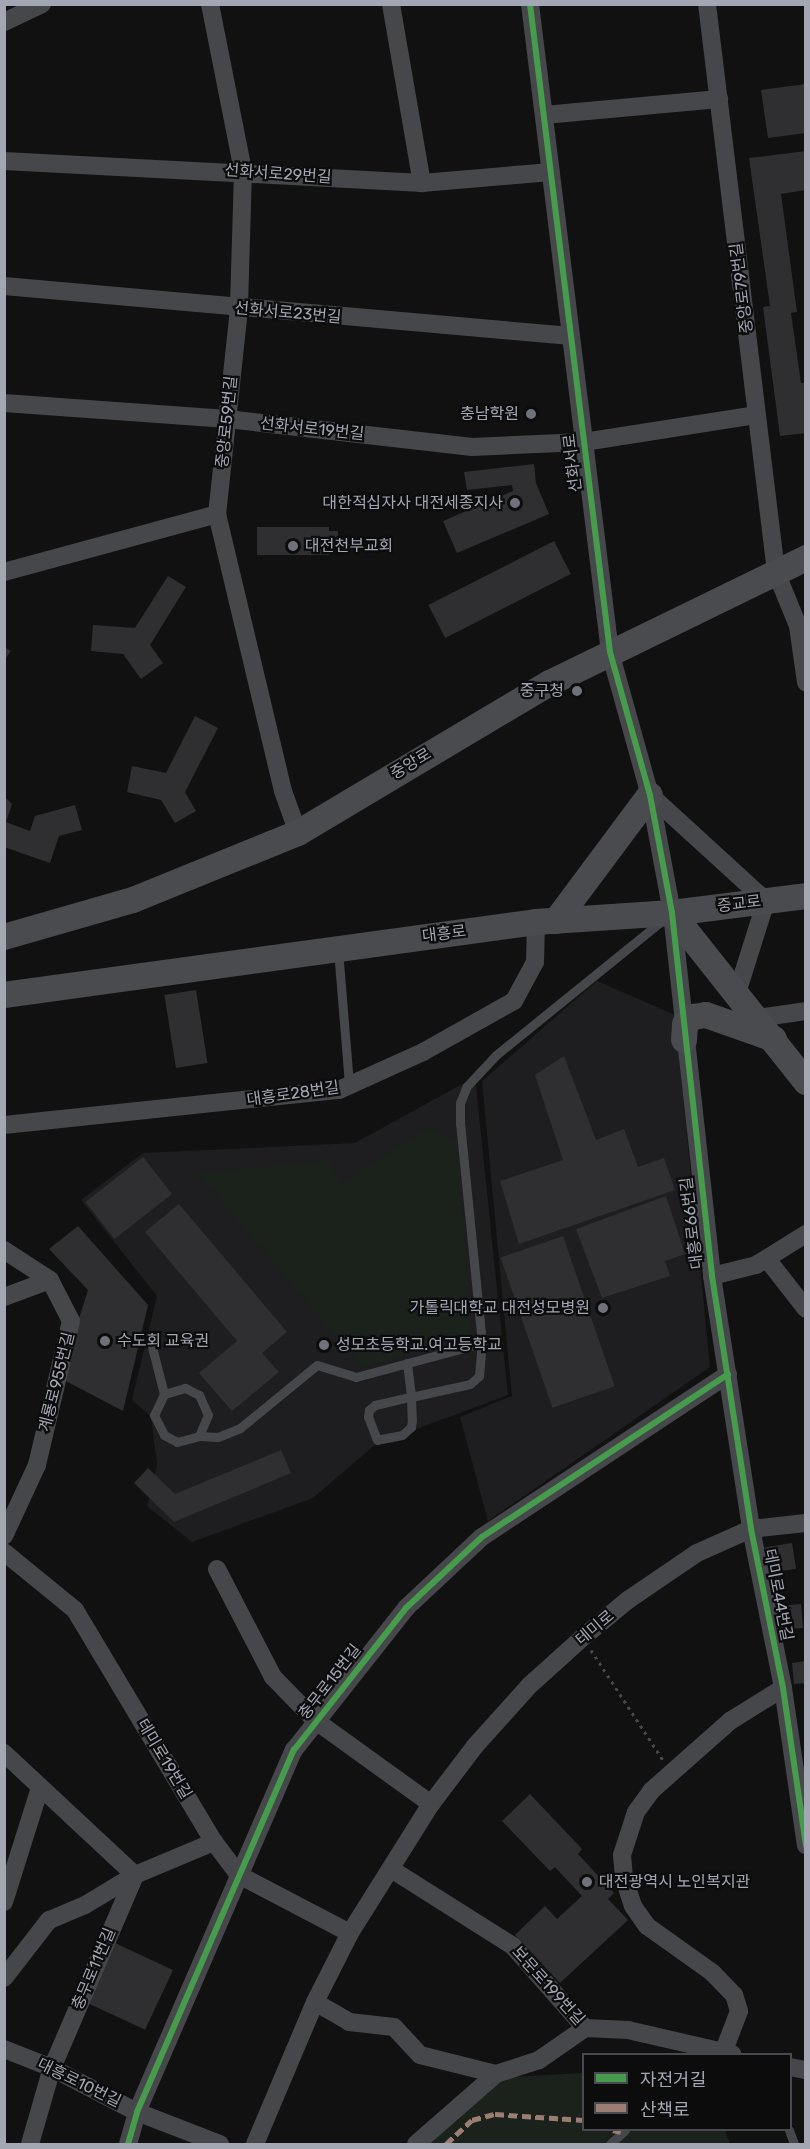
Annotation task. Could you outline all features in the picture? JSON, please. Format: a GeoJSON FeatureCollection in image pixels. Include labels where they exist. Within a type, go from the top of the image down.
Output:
{"type":"FeatureCollection","features":[{"type":"Feature","properties":{"kind":"main road","name":"중앙로"},"geometry":{"type":"LineString","coordinates":[[4,937],[133,900],[298,832],[437,748],[610,652],[806,558]]}},
{"type":"Feature","properties":{"kind":"main road"},"geometry":{"type":"LineString","coordinates":[[546,922],[650,795]]}},
{"type":"Feature","properties":{"kind":"main road","name":"중교로"},"geometry":{"type":"LineString","coordinates":[[672,913],[806,896]]}},
{"type":"Feature","properties":{"kind":"main road"},"geometry":{"type":"LineString","coordinates":[[672,913],[806,1082]]}},
{"type":"Feature","properties":{"kind":"main road","name":"대흥로"},"geometry":{"type":"LineString","coordinates":[[4,995],[337,947],[546,922],[672,913]]}},
{"type":"Feature","properties":{"kind":"main road"},"geometry":{"type":"LineString","coordinates":[[4,1011],[50,990]]}},
{"type":"Feature","properties":{"kind":"main road"},"geometry":{"type":"LineString","coordinates":[[684,1040],[685,1024],[693,1017],[706,1015],[774,1039]]}},
{"type":"Feature","properties":{"kind":"street"},"geometry":{"type":"LineString","coordinates":[[4,22],[42,4]]}},
{"type":"Feature","properties":{"kind":"street","name":"중앙로59번길"},"geometry":{"type":"LineString","coordinates":[[210,4],[243,171],[239,309],[217,514],[283,791],[298,832]]}},
{"type":"Feature","properties":{"kind":"street"},"geometry":{"type":"LineString","coordinates":[[391,4],[422,183]]}},
{"type":"Feature","properties":{"kind":"street","name":"선화서로"},"geometry":{"type":"LineString","coordinates":[[531,4],[610,652],[650,795],[672,913]]}},
{"type":"Feature","properties":{"kind":"street","name":"중앙로79번길"},"geometry":{"type":"LineString","coordinates":[[707,4],[776,572]]}},
{"type":"Feature","properties":{"kind":"street"},"geometry":{"type":"LineString","coordinates":[[544,115],[718,99]]}},
{"type":"Feature","properties":{"kind":"street","name":"선화서로29번길"},"geometry":{"type":"LineString","coordinates":[[4,160],[243,171],[422,183],[551,172]]}},
{"type":"Feature","properties":{"kind":"street","name":"선화서로23번길"},"geometry":{"type":"LineString","coordinates":[[4,286],[239,309],[571,336]]}},
{"type":"Feature","properties":{"kind":"street","name":"선화서로19번길"},"geometry":{"type":"LineString","coordinates":[[4,403],[226,419],[472,447],[584,442],[757,415]]}},
{"type":"Feature","properties":{"kind":"street"},"geometry":{"type":"LineString","coordinates":[[4,572],[217,514]]}},
{"type":"Feature","properties":{"kind":"street"},"geometry":{"type":"LineString","coordinates":[[776,572],[798,626],[806,682]]}},
{"type":"Feature","properties":{"kind":"street"},"geometry":{"type":"LineString","coordinates":[[650,795],[766,901],[737,993]]}},
{"type":"Feature","properties":{"kind":"street","name":"대흥로66번길"},"geometry":{"type":"LineString","coordinates":[[672,913],[684,1040],[712,1276],[751,1529]]}},
{"type":"Feature","properties":{"kind":"street","name":"대흥로28번길"},"geometry":{"type":"LineString","coordinates":[[4,1125],[339,1090],[423,1052],[514,1001],[535,962],[546,922]]}},
{"type":"Feature","properties":{"kind":"street"},"geometry":{"type":"LineString","coordinates":[[757,1018],[806,1011]]}},
{"type":"Feature","properties":{"kind":"street"},"geometry":{"type":"LineString","coordinates":[[712,1276],[767,1259],[806,1234]]}},
{"type":"Feature","properties":{"kind":"street","name":"계룡로955번길"},"geometry":{"type":"LineString","coordinates":[[4,1250],[50,1280],[71,1321],[37,1466],[4,1536]]}},
{"type":"Feature","properties":{"kind":"street"},"geometry":{"type":"LineString","coordinates":[[767,1259],[806,1309]]}},
{"type":"Feature","properties":{"kind":"street"},"geometry":{"type":"LineString","coordinates":[[4,1297],[50,1280]]}},
{"type":"Feature","properties":{"kind":"street","name":"충무로15번길"},"geometry":{"type":"LineString","coordinates":[[128,2145],[137,2112],[294,1750],[316,1720],[406,1608],[482,1537],[728,1374]]}},
{"type":"Feature","properties":{"kind":"street","name":"테미로"},"geometry":{"type":"LineString","coordinates":[[255,2145],[315,2002],[350,1933],[431,1804],[475,1746],[530,1685],[628,1600],[698,1553],[751,1529],[806,1523]]}},
{"type":"Feature","properties":{"kind":"street","name":"테미로44번길"},"geometry":{"type":"LineString","coordinates":[[751,1529],[783,1688],[806,1845]]}},
{"type":"Feature","properties":{"kind":"street","name":"테미로19번길"},"geometry":{"type":"LineString","coordinates":[[4,1552],[75,1610],[213,1842],[239,1875],[350,1933]]}},
{"type":"Feature","properties":{"kind":"street","name":"충무로15번길"},"geometry":{"type":"LineString","coordinates":[[217,1569],[273,1677],[316,1720]]}},
{"type":"Feature","properties":{"kind":"street"},"geometry":{"type":"LineString","coordinates":[[725,2053],[739,2012],[734,1995],[713,1973],[647,1926],[633,1906],[624,1878],[622,1855],[636,1812],[671,1772],[730,1721],[783,1688]]}},
{"type":"Feature","properties":{"kind":"street"},"geometry":{"type":"LineString","coordinates":[[316,1720],[431,1804]]}},
{"type":"Feature","properties":{"kind":"street"},"geometry":{"type":"LineString","coordinates":[[4,1753],[135,1875]]}},
{"type":"Feature","properties":{"kind":"street"},"geometry":{"type":"LineString","coordinates":[[4,1902],[40,1788]]}},
{"type":"Feature","properties":{"kind":"street"},"geometry":{"type":"LineString","coordinates":[[4,1978],[49,1920],[85,1905],[135,1875],[213,1842]]}},
{"type":"Feature","properties":{"kind":"street","name":"보문로199번길"},"geometry":{"type":"LineString","coordinates":[[391,1869],[513,1946],[585,2028],[628,2030],[721,2053]]}},
{"type":"Feature","properties":{"kind":"street","name":"충무로11번길"},"geometry":{"type":"LineString","coordinates":[[30,2145],[52,2068],[135,1875]]}},
{"type":"Feature","properties":{"kind":"street"},"geometry":{"type":"LineString","coordinates":[[315,2002],[349,2022],[394,2027],[420,2055],[496,2074]]}},
{"type":"Feature","properties":{"kind":"street"},"geometry":{"type":"LineString","coordinates":[[416,2145],[496,2074],[538,2060],[585,2028]]}},
{"type":"Feature","properties":{"kind":"street","name":"대흥로10번길"},"geometry":{"type":"LineString","coordinates":[[4,2049],[52,2068],[137,2112],[220,2145]]}},
{"type":"Feature","properties":{"kind":"lane"},"geometry":{"type":"LineString","coordinates":[[407,1363],[411,1397],[411,1427],[402,1435],[377,1440],[369,1410],[411,1397],[470,1384],[479,1376],[482,1343],[460,1124],[460,1103],[467,1086],[496,1055],[672,913]]}},
{"type":"Feature","properties":{"kind":"lane"},"geometry":{"type":"LineString","coordinates":[[337,947],[349,1085]]}},
{"type":"Feature","properties":{"kind":"lane"},"geometry":{"type":"LineString","coordinates":[[152,1347],[164,1394],[154,1415],[159,1430],[177,1442],[199,1436],[218,1437],[240,1428],[275,1396],[317,1365],[356,1377],[482,1343]]}},
{"type":"Feature","properties":{"kind":"lane"},"geometry":{"type":"LineString","coordinates":[[164,1394],[185,1388],[199,1395],[208,1415],[199,1436]]}},
{"type":"Feature","properties":{"kind":"lane"},"geometry":{"type":"LineString","coordinates":[[610,2145],[624,2131]]}},
{"type":"Feature","properties":{"kind":"path"},"geometry":{"type":"LineString","coordinates":[[582,1638],[671,1772]]}},
{"type":"Feature","properties":{"kind":"shaded area","name":"가톨릭대학교 대전성모병원"},"geometry":{"type":"Polygon","coordinates":[[[597,981],[675,1015],[710,1367],[488,1521],[460,1417],[512,1396],[482,1081],[597,981]]]}},
{"type":"Feature","properties":{"kind":"shaded area","name":"성모초등학교.여고등학교"},"geometry":{"type":"Polygon","coordinates":[[[475,1077],[508,1395],[376,1444],[313,1498],[192,1542],[147,1506],[157,1465],[151,1417],[132,1400],[157,1296],[81,1200],[143,1153],[355,1143],[475,1077]]]}},
{"type":"Feature","properties":{"kind":"shaded area"},"geometry":{"type":"Polygon","coordinates":[[[429,1128],[458,1145],[472,1338],[362,1367],[198,1173],[328,1160],[340,1184],[429,1128]]]}},
{"type":"Feature","properties":{"kind":"shaded area"},"geometry":{"type":"Polygon","coordinates":[[[582,2073],[582,2131],[725,2131],[730,2144],[426,2144],[456,2103],[512,2077],[582,2073]]]}},
{"type":"Feature","properties":{"kind":"building"},"geometry":{"type":"Polygon","coordinates":[[[806,84],[806,133],[768,138],[761,90],[806,84]]]}},
{"type":"Feature","properties":{"kind":"building"},"geometry":{"type":"Polygon","coordinates":[[[806,151],[806,190],[781,194],[797,312],[791,313],[801,383],[806,383],[806,433],[780,436],[763,307],[770,306],[749,158],[806,151]]]}},
{"type":"Feature","properties":{"kind":"building","name":"대한적십자사 대전세종지사"},"geometry":{"type":"Polygon","coordinates":[[[534,464],[536,483],[549,514],[457,553],[443,521],[513,491],[512,485],[467,490],[464,472],[534,464]]]}},
{"type":"Feature","properties":{"kind":"building","name":"대전천부교회"},"geometry":{"type":"Polygon","coordinates":[[[257,527],[329,527],[329,531],[338,531],[338,537],[328,537],[329,555],[257,555],[257,527]]]}},
{"type":"Feature","properties":{"kind":"building"},"geometry":{"type":"Polygon","coordinates":[[[554,541],[571,574],[445,638],[428,605],[554,541]]]}},
{"type":"Feature","properties":{"kind":"building"},"geometry":{"type":"Polygon","coordinates":[[[168,576],[186,587],[150,645],[163,663],[141,679],[123,654],[91,651],[93,625],[135,628],[168,576]]]}},
{"type":"Feature","properties":{"kind":"building"},"geometry":{"type":"Polygon","coordinates":[[[4,647],[11,651],[4,661],[4,647]]]}},
{"type":"Feature","properties":{"kind":"building"},"geometry":{"type":"Polygon","coordinates":[[[195,716],[218,728],[185,792],[196,811],[175,823],[161,800],[127,792],[132,766],[166,773],[195,716]]]}},
{"type":"Feature","properties":{"kind":"building"},"geometry":{"type":"Polygon","coordinates":[[[4,796],[12,804],[6,822],[30,831],[35,816],[75,805],[82,830],[59,836],[50,863],[4,847],[4,796]]]}},
{"type":"Feature","properties":{"kind":"building"},"geometry":{"type":"Polygon","coordinates":[[[196,990],[208,1063],[176,1068],[164,995],[196,990]]]}},
{"type":"Feature","properties":{"kind":"building"},"geometry":{"type":"Polygon","coordinates":[[[564,1056],[596,1140],[624,1129],[638,1167],[664,1158],[675,1190],[519,1244],[500,1181],[563,1160],[535,1075],[564,1056]]]}},
{"type":"Feature","properties":{"kind":"building"},"geometry":{"type":"Polygon","coordinates":[[[143,1157],[172,1194],[114,1239],[85,1202],[143,1157]]]}},
{"type":"Feature","properties":{"kind":"building"},"geometry":{"type":"Polygon","coordinates":[[[666,1196],[685,1254],[665,1261],[670,1276],[602,1298],[576,1229],[666,1196]]]}},
{"type":"Feature","properties":{"kind":"building"},"geometry":{"type":"Polygon","coordinates":[[[179,1204],[287,1332],[262,1353],[279,1372],[232,1411],[199,1373],[237,1341],[145,1232],[179,1204]]]}},
{"type":"Feature","properties":{"kind":"building","name":"수도회 교육권"},"geometry":{"type":"Polygon","coordinates":[[[78,1226],[148,1305],[123,1411],[60,1378],[88,1290],[49,1249],[78,1226]]]}},
{"type":"Feature","properties":{"kind":"building"},"geometry":{"type":"Polygon","coordinates":[[[563,1236],[615,1386],[552,1408],[501,1257],[563,1236]]]}},
{"type":"Feature","properties":{"kind":"building"},"geometry":{"type":"Polygon","coordinates":[[[281,1450],[291,1473],[174,1522],[134,1483],[148,1468],[175,1494],[281,1450]]]}},
{"type":"Feature","properties":{"kind":"building"},"geometry":{"type":"Polygon","coordinates":[[[792,1543],[796,1569],[768,1573],[764,1547],[792,1543]]]}},
{"type":"Feature","properties":{"kind":"building"},"geometry":{"type":"Polygon","coordinates":[[[801,1604],[803,1628],[779,1630],[777,1606],[801,1604]]]}},
{"type":"Feature","properties":{"kind":"building"},"geometry":{"type":"Polygon","coordinates":[[[806,1661],[806,1683],[794,1684],[792,1663],[806,1661]]]}},
{"type":"Feature","properties":{"kind":"building","name":"대전광역시 노인복지관"},"geometry":{"type":"Polygon","coordinates":[[[530,1794],[582,1849],[578,1854],[614,1893],[608,1899],[628,1920],[560,1983],[515,1935],[545,1906],[557,1919],[582,1896],[555,1867],[550,1871],[502,1821],[530,1794]]]}},
{"type":"Feature","properties":{"kind":"building"},"geometry":{"type":"Polygon","coordinates":[[[115,1943],[173,1970],[145,2030],[87,2003],[115,1943]]]}},
{"type":"Feature","properties":{"kind":"marked path"},"geometry":{"type":"LineString","coordinates":[[446,2144],[472,2120],[495,2114],[582,2120]]}},
{"type":"Feature","properties":{"kind":"marked path"},"geometry":{"type":"LineString","coordinates":[[617,2131],[621,2132]]}},
{"type":"Feature","properties":{"kind":"cycle path"},"geometry":{"type":"LineString","coordinates":[[530,4],[610,652],[650,795],[672,913],[712,1276],[751,1529],[783,1688],[806,1845]]}},
{"type":"Feature","properties":{"kind":"cycle path"},"geometry":{"type":"LineString","coordinates":[[128,2144],[137,2112],[294,1750],[406,1608],[482,1537],[728,1374]]}},
{"type":"Feature","properties":{"kind":"place","name":"충남학원"},"geometry":{"type":"Point","coordinates":[531,414]}},
{"type":"Feature","properties":{"kind":"place","name":"대한적십자사 대전세종지사"},"geometry":{"type":"Point","coordinates":[515,503]}},
{"type":"Feature","properties":{"kind":"place","name":"대전천부교회"},"geometry":{"type":"Point","coordinates":[293,546]}},
{"type":"Feature","properties":{"kind":"place","name":"중구청"},"geometry":{"type":"Point","coordinates":[577,691]}},
{"type":"Feature","properties":{"kind":"place","name":"가톨릭대학교 대전성모병원"},"geometry":{"type":"Point","coordinates":[603,1308]}},
{"type":"Feature","properties":{"kind":"place","name":"수도회 교육권"},"geometry":{"type":"Point","coordinates":[105,1341]}},
{"type":"Feature","properties":{"kind":"place","name":"성모초등학교.여고등학교"},"geometry":{"type":"Point","coordinates":[324,1345]}},
{"type":"Feature","properties":{"kind":"place","name":"대전광역시 노인복지관"},"geometry":{"type":"Point","coordinates":[587,1882]}}]}
